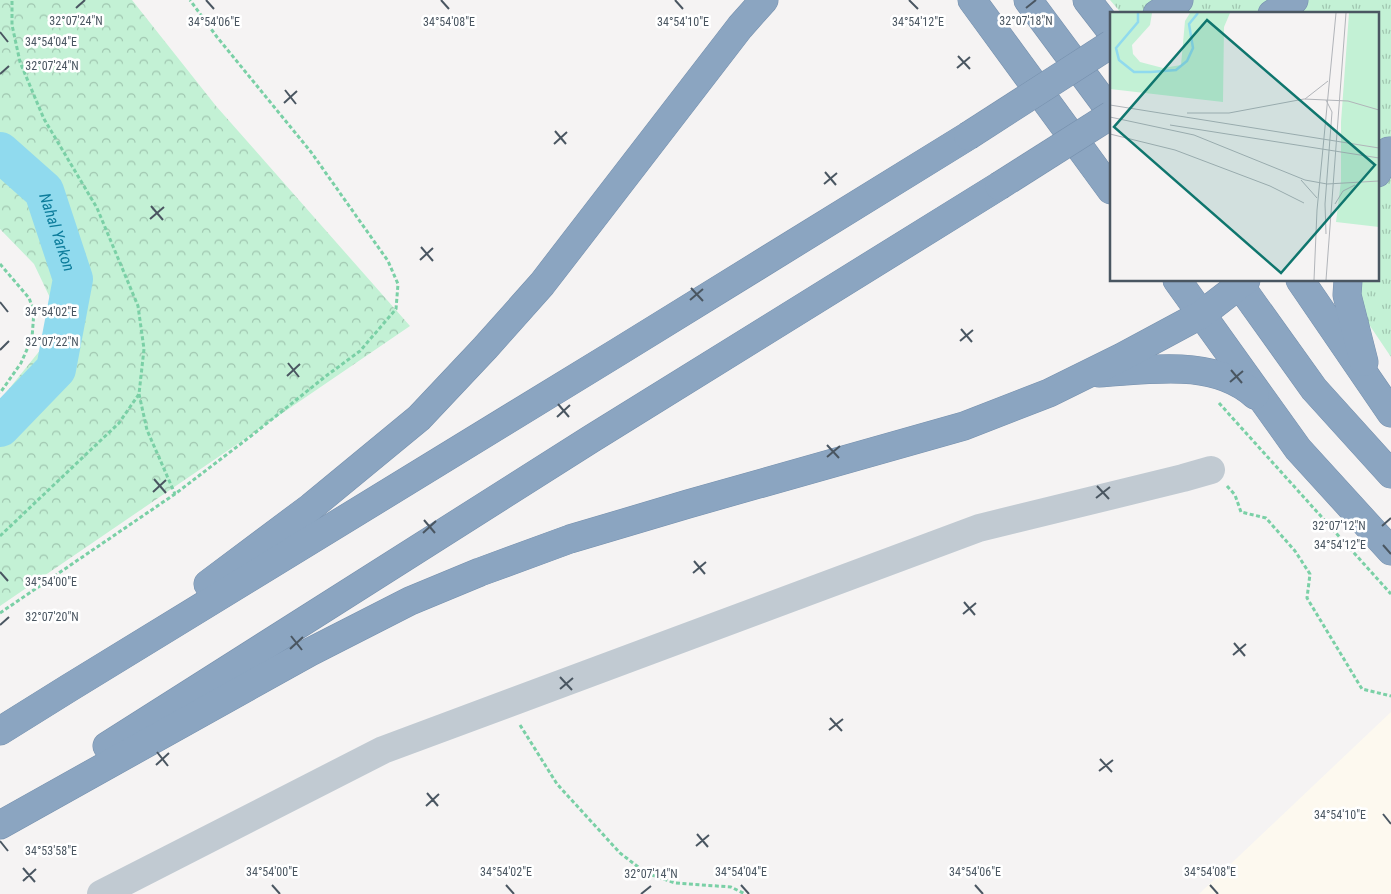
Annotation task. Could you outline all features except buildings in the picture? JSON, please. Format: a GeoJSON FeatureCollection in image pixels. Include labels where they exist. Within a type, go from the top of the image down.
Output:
{"type":"FeatureCollection","features":[{"type":"Feature","properties":{"kind":"highway"},"geometry":{"type":"LineString","coordinates":[[69,688],[311,507],[419,418],[542,284],[740,27],[764,0]]}},
{"type":"Feature","properties":{"kind":"highway"},"geometry":{"type":"LineString","coordinates":[[972,0],[1110,189]]}},
{"type":"Feature","properties":{"kind":"highway"},"geometry":{"type":"LineString","coordinates":[[1028,0],[1110,112]]}},
{"type":"Feature","properties":{"kind":"highway"},"geometry":{"type":"LineString","coordinates":[[1087,0],[1110,30]]}},
{"type":"Feature","properties":{"kind":"highway"},"geometry":{"type":"LineString","coordinates":[[1275,12],[1294,0]]}},
{"type":"Feature","properties":{"kind":"highway"},"geometry":{"type":"LineString","coordinates":[[0,731],[601,363],[968,136],[1110,45]]}},
{"type":"Feature","properties":{"kind":"highway"},"geometry":{"type":"LineString","coordinates":[[0,814],[591,439],[999,186],[1110,114]]}},
{"type":"Feature","properties":{"kind":"highway"},"geometry":{"type":"LineString","coordinates":[[1178,281],[1298,449],[1391,551]]}},
{"type":"Feature","properties":{"kind":"highway"},"geometry":{"type":"LineString","coordinates":[[1301,281],[1391,413]]}},
{"type":"Feature","properties":{"kind":"highway"},"geometry":{"type":"LineString","coordinates":[[1348,281],[1347,295],[1368,380]]}},
{"type":"Feature","properties":{"kind":"highway"},"geometry":{"type":"LineString","coordinates":[[0,825],[310,652],[410,601],[480,572],[570,539],[964,426],[1049,393],[1088,374],[1202,314],[1241,282],[1314,389],[1391,474]]}},
{"type":"Feature","properties":{"kind":"highway"},"geometry":{"type":"LineString","coordinates":[[1088,374],[1188,369],[1230,378],[1247,388],[1267,406]]}},
{"type":"Feature","properties":{"kind":"street"},"geometry":{"type":"LineString","coordinates":[[101,894],[383,750],[979,528],[1211,470]]}},
{"type":"Feature","properties":{"kind":"path"},"geometry":{"type":"LineString","coordinates":[[12,0],[12,25],[20,62],[44,118],[97,208],[138,306],[144,349],[139,394],[147,430],[175,494]]}},
{"type":"Feature","properties":{"kind":"path"},"geometry":{"type":"LineString","coordinates":[[0,614],[175,494],[360,351],[396,309],[398,284],[388,260],[311,152],[217,37],[190,0]]}},
{"type":"Feature","properties":{"kind":"path"},"geometry":{"type":"LineString","coordinates":[[0,264],[29,298],[34,311],[32,338],[21,363],[0,393]]}},
{"type":"Feature","properties":{"kind":"path"},"geometry":{"type":"LineString","coordinates":[[0,536],[119,423],[139,394]]}},
{"type":"Feature","properties":{"kind":"path"},"geometry":{"type":"LineString","coordinates":[[1213,396],[1391,594]]}},
{"type":"Feature","properties":{"kind":"path"},"geometry":{"type":"LineString","coordinates":[[1211,470],[1235,495],[1241,512],[1266,518],[1296,551],[1310,574],[1307,598],[1362,689],[1391,696]]}},
{"type":"Feature","properties":{"kind":"path"},"geometry":{"type":"LineString","coordinates":[[507,704],[557,784],[626,858],[646,873],[668,880],[731,887],[745,894]]}},
{"type":"Feature","properties":{"kind":"shaded area"},"geometry":{"type":"Polygon","coordinates":[[[1391,712],[1391,894],[1199,894],[1391,712]]]}},
{"type":"Feature","properties":{"kind":"green space"},"geometry":{"type":"Polygon","coordinates":[[[0,0],[132,0],[216,106],[410,326],[0,606],[0,400],[62,323],[34,264],[0,229],[0,0]]]}},
{"type":"Feature","properties":{"kind":"green space"},"geometry":{"type":"Polygon","coordinates":[[[1110,0],[1391,0],[1391,357],[1340,281],[1378,281],[1378,12],[1120,12],[1110,0]]]}},
{"type":"Feature","properties":{"kind":"waterway","name":"Nahal Yarkon"},"geometry":{"type":"LineString","coordinates":[[0,152],[44,191],[73,279],[56,369],[0,427]]}}]}
